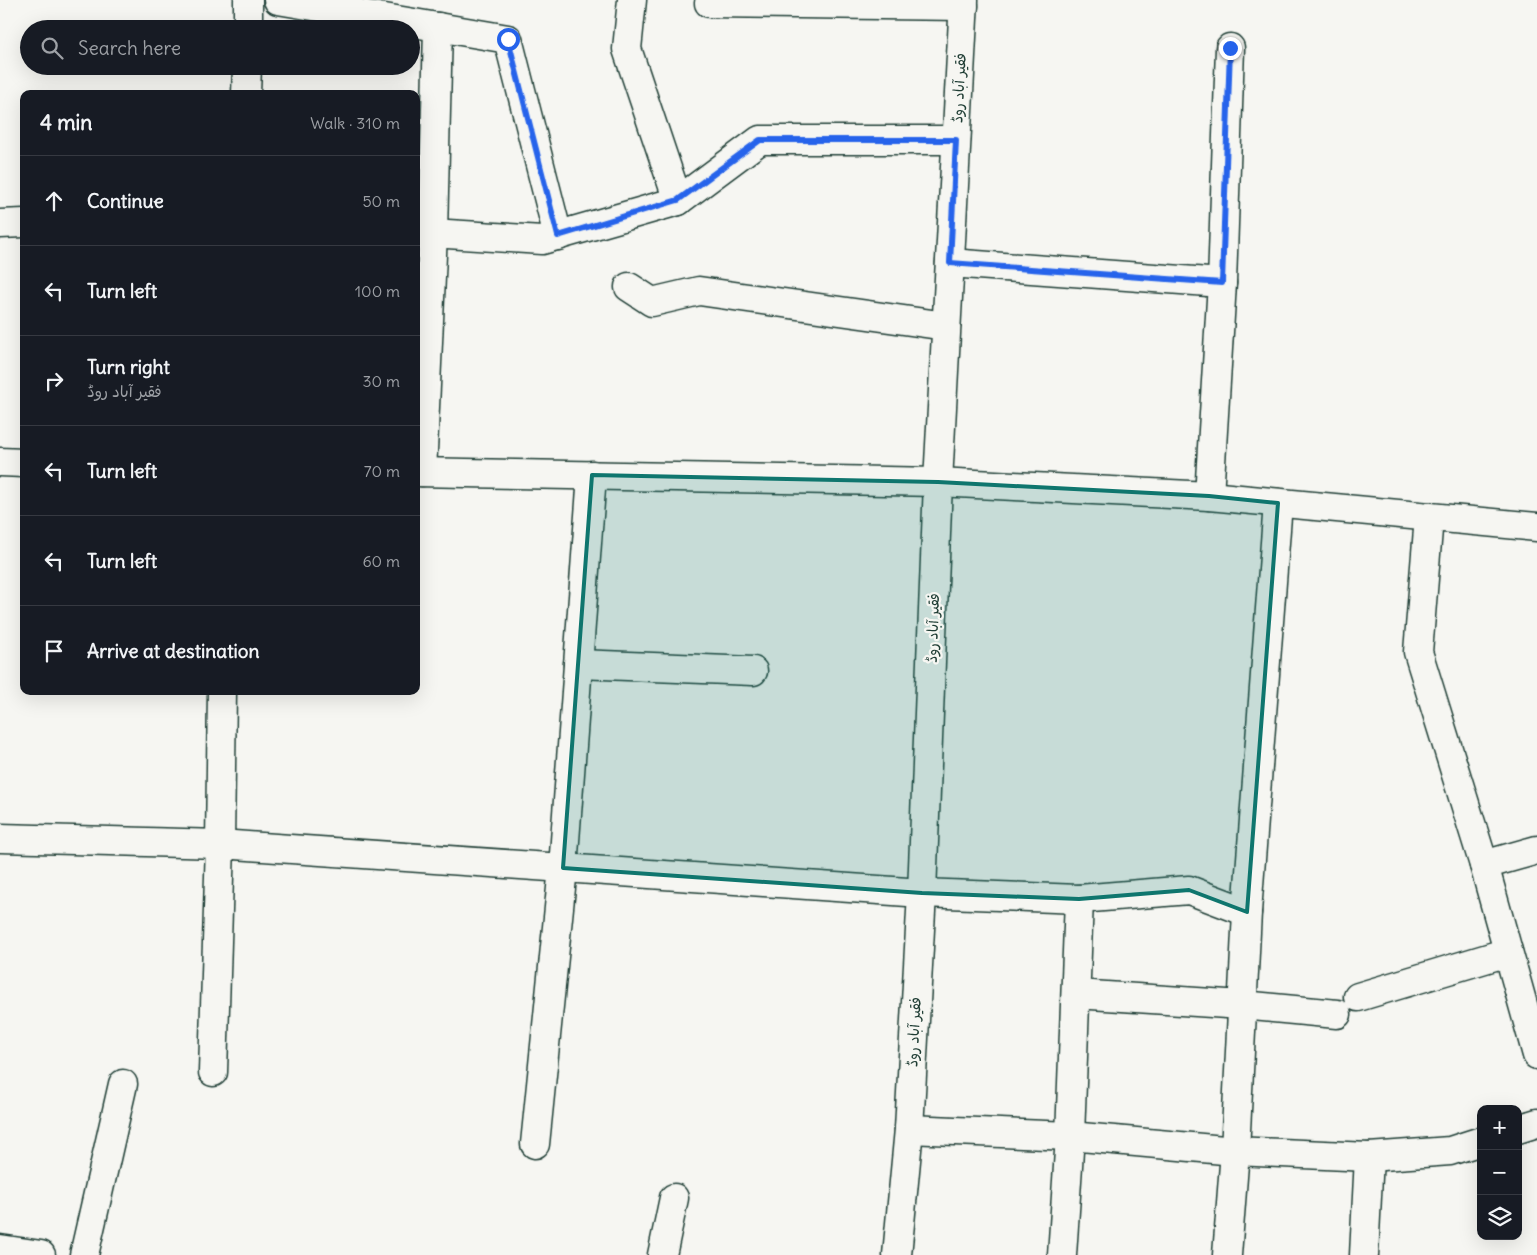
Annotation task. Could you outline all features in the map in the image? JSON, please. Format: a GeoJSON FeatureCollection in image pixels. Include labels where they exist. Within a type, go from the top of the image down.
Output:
{"type":"FeatureCollection","features":[{"type":"Feature","properties":{"kind":"street"},"geometry":{"type":"LineString","coordinates":[[248,0],[248,20]]}},
{"type":"Feature","properties":{"kind":"street"},"geometry":{"type":"LineString","coordinates":[[278,0],[392,20]]}},
{"type":"Feature","properties":{"kind":"street"},"geometry":{"type":"LineString","coordinates":[[632,0],[627,49],[678,200]]}},
{"type":"Feature","properties":{"kind":"street"},"geometry":{"type":"LineString","coordinates":[[710,3],[964,3]]}},
{"type":"Feature","properties":{"kind":"street","name":"فقیر آباد روڈ"},"geometry":{"type":"LineString","coordinates":[[896,1255],[909,1129],[922,893],[938,482],[964,3]]}},
{"type":"Feature","properties":{"kind":"street"},"geometry":{"type":"LineString","coordinates":[[420,25],[508,39],[558,236]]}},
{"type":"Feature","properties":{"kind":"street"},"geometry":{"type":"LineString","coordinates":[[420,432],[425,233],[438,28]]}},
{"type":"Feature","properties":{"kind":"street"},"geometry":{"type":"LineString","coordinates":[[1209,496],[1222,283],[1230,48]]}},
{"type":"Feature","properties":{"kind":"street"},"geometry":{"type":"LineString","coordinates":[[246,90],[247,75]]}},
{"type":"Feature","properties":{"kind":"street"},"geometry":{"type":"LineString","coordinates":[[425,233],[542,240],[558,236],[678,200],[760,140],[956,140]]}},
{"type":"Feature","properties":{"kind":"street"},"geometry":{"type":"LineString","coordinates":[[0,224],[20,223]]}},
{"type":"Feature","properties":{"kind":"street"},"geometry":{"type":"LineString","coordinates":[[950,263],[1222,283]]}},
{"type":"Feature","properties":{"kind":"street"},"geometry":{"type":"LineString","coordinates":[[629,287],[652,302],[699,291],[946,326]]}},
{"type":"Feature","properties":{"kind":"street"},"geometry":{"type":"LineString","coordinates":[[0,462],[20,463]]}},
{"type":"Feature","properties":{"kind":"street"},"geometry":{"type":"LineString","coordinates":[[420,472],[938,482],[1209,496],[1537,527]]}},
{"type":"Feature","properties":{"kind":"street"},"geometry":{"type":"LineString","coordinates":[[534,1144],[563,868],[592,475]]}},
{"type":"Feature","properties":{"kind":"street"},"geometry":{"type":"LineString","coordinates":[[1227,1255],[1235,1151],[1247,912],[1278,503]]}},
{"type":"Feature","properties":{"kind":"street"},"geometry":{"type":"LineString","coordinates":[[1428,517],[1418,652],[1484,865],[1537,1055]]}},
{"type":"Feature","properties":{"kind":"street"},"geometry":{"type":"LineString","coordinates":[[578,664],[752,671]]}},
{"type":"Feature","properties":{"kind":"street"},"geometry":{"type":"LineString","coordinates":[[213,1072],[220,844],[222,695]]}},
{"type":"Feature","properties":{"kind":"street"},"geometry":{"type":"LineString","coordinates":[[0,838],[220,844],[922,893],[1079,899],[1189,890],[1247,912]]}},
{"type":"Feature","properties":{"kind":"street"},"geometry":{"type":"LineString","coordinates":[[1484,865],[1537,850]]}},
{"type":"Feature","properties":{"kind":"street"},"geometry":{"type":"LineString","coordinates":[[1062,1255],[1070,1136],[1079,899]]}},
{"type":"Feature","properties":{"kind":"street"},"geometry":{"type":"LineString","coordinates":[[1358,997],[1508,952]]}},
{"type":"Feature","properties":{"kind":"street"},"geometry":{"type":"LineString","coordinates":[[1076,994],[1242,1005],[1336,1014]]}},
{"type":"Feature","properties":{"kind":"street"},"geometry":{"type":"LineString","coordinates":[[84,1255],[123,1084]]}},
{"type":"Feature","properties":{"kind":"street"},"geometry":{"type":"LineString","coordinates":[[1522,1128],[1537,1123]]}},
{"type":"Feature","properties":{"kind":"street"},"geometry":{"type":"LineString","coordinates":[[909,1129],[1070,1136],[1235,1151],[1369,1157],[1450,1151],[1477,1142]]}},
{"type":"Feature","properties":{"kind":"street"},"geometry":{"type":"LineString","coordinates":[[1364,1255],[1369,1157]]}},
{"type":"Feature","properties":{"kind":"street"},"geometry":{"type":"LineString","coordinates":[[662,1255],[674,1198]]}},
{"type":"Feature","properties":{"kind":"street"},"geometry":{"type":"LineString","coordinates":[[0,1249],[40,1255]]}},
{"type":"Feature","properties":{"kind":"highlighted area"},"geometry":{"type":"Polygon","coordinates":[[[592,475],[938,482],[1209,496],[1278,503],[1247,912],[1189,890],[1079,899],[922,893],[563,868],[592,475]]]}},
{"type":"Feature","properties":{"kind":"route"},"geometry":{"type":"LineString","coordinates":[[508,39],[558,236],[678,200],[760,140],[956,140],[950,263],[1222,283],[1230,48]]}}]}
